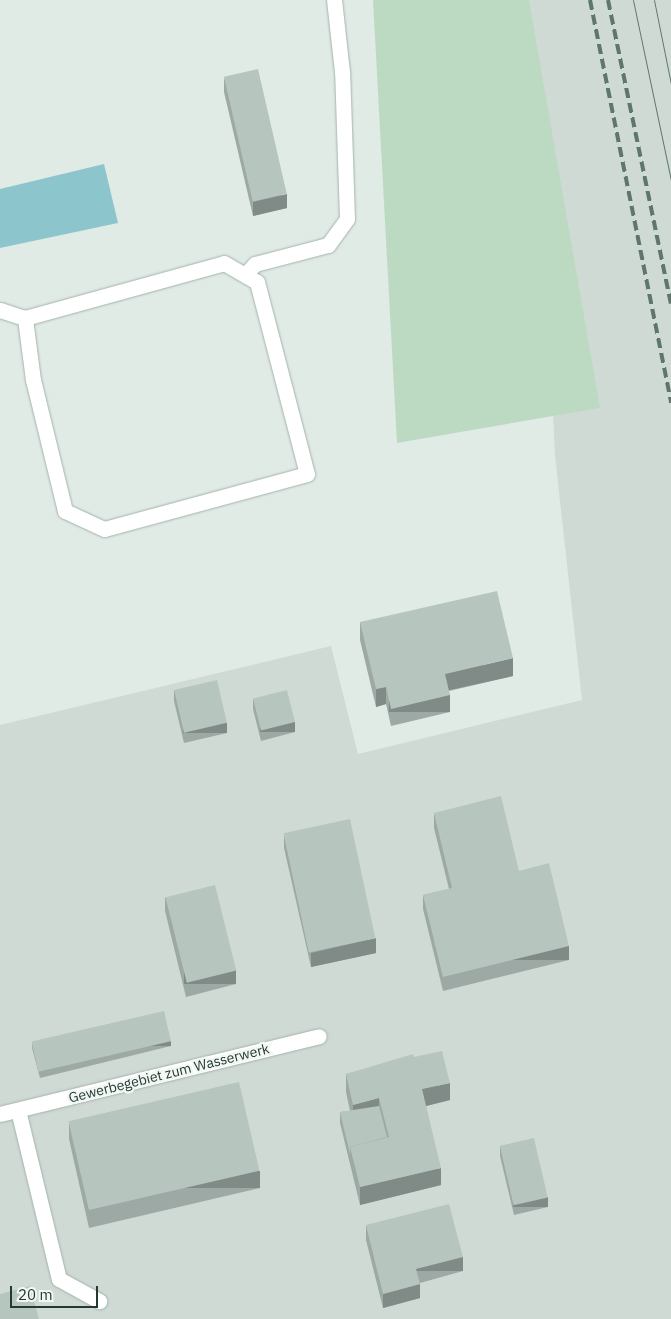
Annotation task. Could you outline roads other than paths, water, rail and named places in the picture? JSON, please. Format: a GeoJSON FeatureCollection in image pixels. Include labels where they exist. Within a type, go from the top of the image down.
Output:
{"type":"FeatureCollection","features":[{"type":"Feature","properties":{"kind":"street"},"geometry":{"type":"LineString","coordinates":[[245,275],[255,264],[328,245],[348,219],[342,72],[334,0]]}},
{"type":"Feature","properties":{"kind":"street"},"geometry":{"type":"LineString","coordinates":[[0,310],[25,318],[224,263],[257,282],[307,474],[104,529],[66,511],[33,380],[25,318]]}},
{"type":"Feature","properties":{"kind":"street","name":"Gewerbegebiet zum Wasserwerk"},"geometry":{"type":"LineString","coordinates":[[0,1114],[319,1036]]}},
{"type":"Feature","properties":{"kind":"street"},"geometry":{"type":"LineString","coordinates":[[18,1110],[59,1279],[99,1301]]}},
{"type":"Feature","properties":{"kind":"water"},"geometry":{"type":"Polygon","coordinates":[[[104,164],[118,223],[0,248],[0,189],[104,164]]]}},
{"type":"Feature","properties":{"kind":"tram line"},"geometry":{"type":"LineString","coordinates":[[633,0],[671,180]]}},
{"type":"Feature","properties":{"kind":"tram line"},"geometry":{"type":"LineString","coordinates":[[654,0],[671,84]]}},
{"type":"Feature","properties":{"kind":"railway"},"geometry":{"type":"LineString","coordinates":[[590,0],[671,403]]}},
{"type":"Feature","properties":{"kind":"railway"},"geometry":{"type":"LineString","coordinates":[[608,0],[671,304]]}}]}
